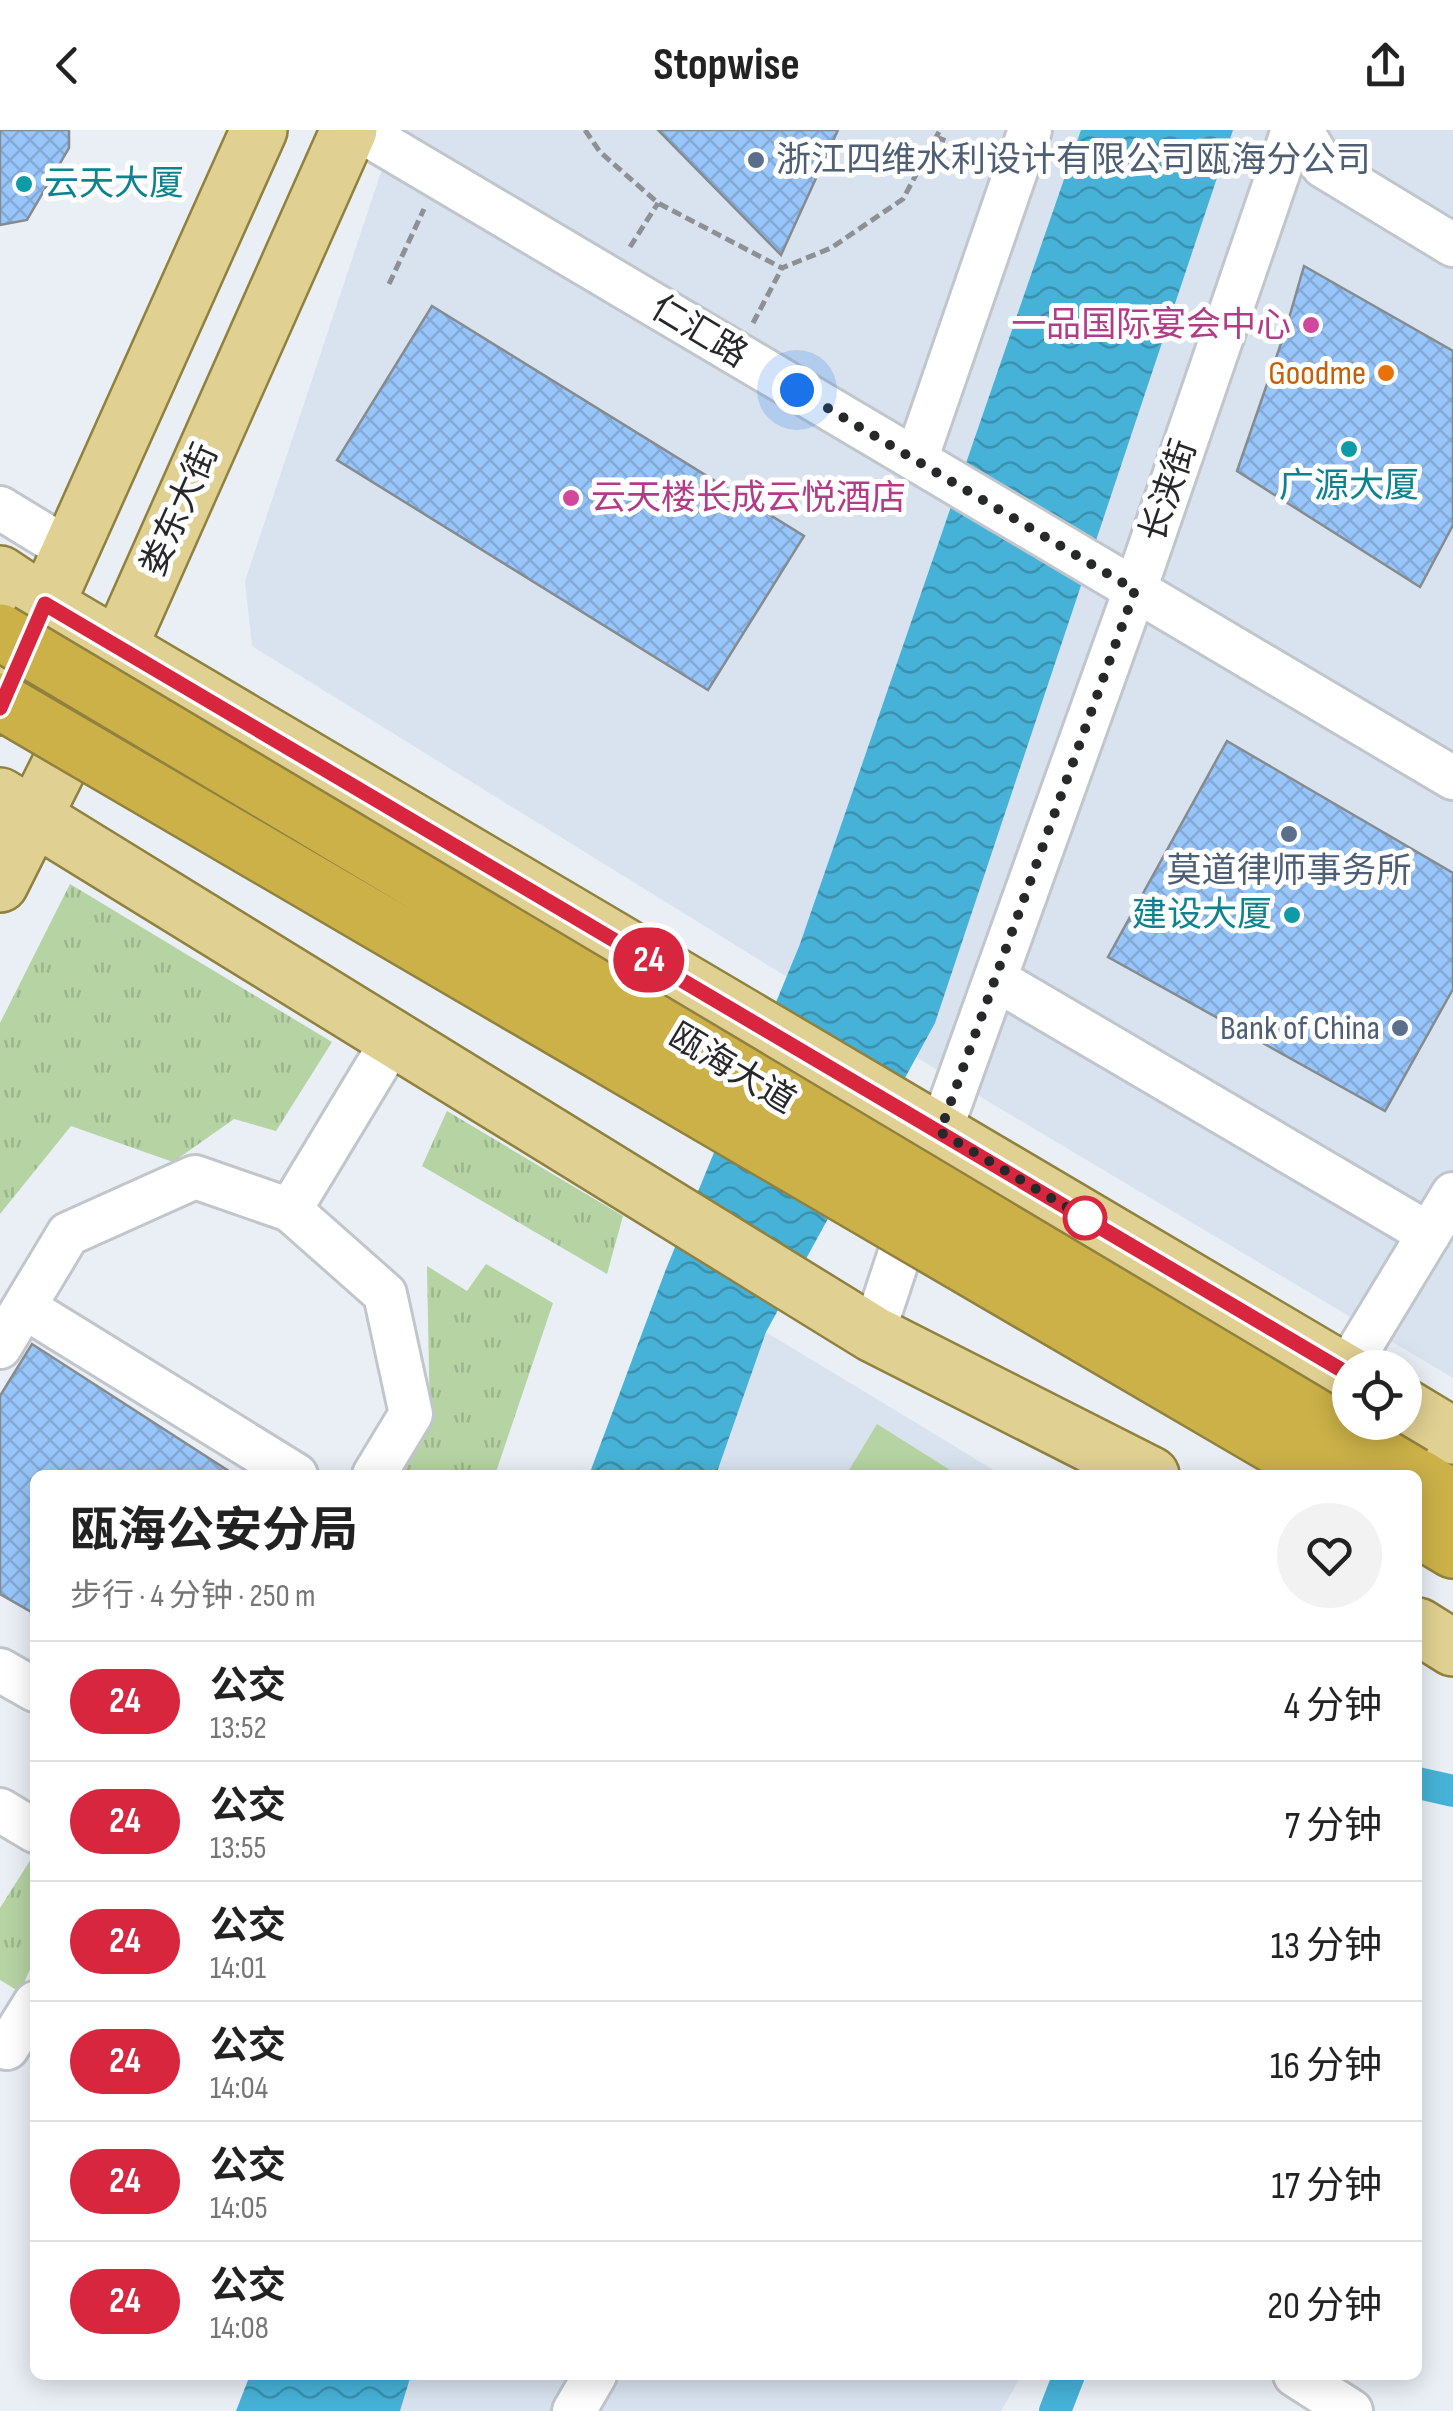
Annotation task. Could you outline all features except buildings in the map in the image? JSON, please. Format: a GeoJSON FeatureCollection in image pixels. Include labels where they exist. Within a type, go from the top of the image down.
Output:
{"type":"FeatureCollection","features":[{"type":"Feature","properties":{"kind":"highway","name":"瓯海大道"},"geometry":{"type":"LineString","coordinates":[[0,632],[1406,1470]]}},
{"type":"Feature","properties":{"kind":"highway","name":"瓯海大道"},"geometry":{"type":"LineString","coordinates":[[0,704],[1315,1470]]}},
{"type":"Feature","properties":{"kind":"highway","name":"瓯海大道"},"geometry":{"type":"LineString","coordinates":[[1422,1480],[1453,1499]]}},
{"type":"Feature","properties":{"kind":"highway"},"geometry":{"type":"LineString","coordinates":[[1422,1531],[1453,1550]]}},
{"type":"Feature","properties":{"kind":"main road"},"geometry":{"type":"LineString","coordinates":[[0,704],[259,130]]}},
{"type":"Feature","properties":{"kind":"main road","name":"娄东大街"},"geometry":{"type":"LineString","coordinates":[[0,884],[17,806],[120,647],[349,130]]}},
{"type":"Feature","properties":{"kind":"main road"},"geometry":{"type":"LineString","coordinates":[[0,574],[1332,1364]]}},
{"type":"Feature","properties":{"kind":"main road"},"geometry":{"type":"LineString","coordinates":[[17,806],[873,1334],[1134,1470]]}},
{"type":"Feature","properties":{"kind":"main road"},"geometry":{"type":"LineString","coordinates":[[1422,1418],[1453,1436]]}},
{"type":"Feature","properties":{"kind":"main road"},"geometry":{"type":"LineString","coordinates":[[1422,1629],[1453,1648]]}},
{"type":"Feature","properties":{"kind":"street","name":"仁汇路"},"geometry":{"type":"LineString","coordinates":[[359,130],[1453,778]]}},
{"type":"Feature","properties":{"kind":"street","name":"长浃街"},"geometry":{"type":"LineString","coordinates":[[873,1334],[940,1132],[1135,590],[1293,130]]}},
{"type":"Feature","properties":{"kind":"street"},"geometry":{"type":"LineString","coordinates":[[1301,130],[1323,166],[1453,245]]}},
{"type":"Feature","properties":{"kind":"street"},"geometry":{"type":"LineString","coordinates":[[916,460],[1024,149]]}},
{"type":"Feature","properties":{"kind":"street"},"geometry":{"type":"LineString","coordinates":[[0,508],[69,550]]}},
{"type":"Feature","properties":{"kind":"street"},"geometry":{"type":"LineString","coordinates":[[995,979],[1429,1234]]}},
{"type":"Feature","properties":{"kind":"street"},"geometry":{"type":"LineString","coordinates":[[290,1210],[394,1038]]}},
{"type":"Feature","properties":{"kind":"street"},"geometry":{"type":"LineString","coordinates":[[0,1347],[68,1234],[196,1178],[290,1210],[386,1294],[411,1414],[377,1470]]}},
{"type":"Feature","properties":{"kind":"street"},"geometry":{"type":"LineString","coordinates":[[1361,1350],[1453,1194]]}},
{"type":"Feature","properties":{"kind":"street"},"geometry":{"type":"LineString","coordinates":[[24,1307],[288,1470]]}},
{"type":"Feature","properties":{"kind":"street"},"geometry":{"type":"LineString","coordinates":[[0,1670],[30,1687]]}},
{"type":"Feature","properties":{"kind":"street"},"geometry":{"type":"LineString","coordinates":[[0,1810],[30,1829]]}},
{"type":"Feature","properties":{"kind":"street"},"geometry":{"type":"LineString","coordinates":[[14,2053],[30,2014]]}},
{"type":"Feature","properties":{"kind":"street"},"geometry":{"type":"LineString","coordinates":[[574,2411],[592,2380]]}},
{"type":"Feature","properties":{"kind":"street"},"geometry":{"type":"LineString","coordinates":[[1303,2380],[1351,2411]]}},
{"type":"Feature","properties":{"kind":"path"},"geometry":{"type":"LineString","coordinates":[[585,130],[600,152],[658,203],[782,268]]}},
{"type":"Feature","properties":{"kind":"path"},"geometry":{"type":"LineString","coordinates":[[737,354],[782,268],[831,248],[903,199],[938,133],[1024,149]]}},
{"type":"Feature","properties":{"kind":"path"},"geometry":{"type":"LineString","coordinates":[[610,279],[658,203]]}},
{"type":"Feature","properties":{"kind":"shaded area"},"geometry":{"type":"Polygon","coordinates":[[[395,130],[1453,130],[1453,1378],[1422,1360],[1422,1350],[1406,1350],[989,1102],[252,646],[245,581],[395,130]]]}},
{"type":"Feature","properties":{"kind":"shaded area"},"geometry":{"type":"Polygon","coordinates":[[[766,1332],[994,1470],[718,1470],[766,1332]]]}},
{"type":"Feature","properties":{"kind":"shaded area"},"geometry":{"type":"Polygon","coordinates":[[[409,2380],[1019,2380],[1001,2411],[400,2411],[409,2380]]]}},
{"type":"Feature","properties":{"kind":"green space"},"geometry":{"type":"Polygon","coordinates":[[[70,884],[332,1042],[276,1131],[234,1119],[173,1162],[71,1126],[0,1214],[0,1023],[70,884]]]}},
{"type":"Feature","properties":{"kind":"green space"},"geometry":{"type":"Polygon","coordinates":[[[447,1111],[623,1216],[607,1274],[422,1166],[447,1111]]]}},
{"type":"Feature","properties":{"kind":"green space"},"geometry":{"type":"Polygon","coordinates":[[[486,1264],[553,1303],[497,1470],[401,1470],[430,1423],[427,1266],[467,1291],[486,1264]]]}},
{"type":"Feature","properties":{"kind":"green space"},"geometry":{"type":"Polygon","coordinates":[[[877,1424],[950,1470],[849,1470],[877,1424]]]}},
{"type":"Feature","properties":{"kind":"green space"},"geometry":{"type":"Polygon","coordinates":[[[30,1861],[30,1969],[20,1992],[0,1980],[0,1908],[30,1861]]]}},
{"type":"Feature","properties":{"kind":"water"},"geometry":{"type":"Polygon","coordinates":[[[1081,130],[1233,130],[935,1023],[766,1332],[718,1470],[591,1470],[666,1269],[800,944],[1081,130]]]}},
{"type":"Feature","properties":{"kind":"water"},"geometry":{"type":"Polygon","coordinates":[[[248,2380],[409,2380],[400,2411],[236,2411],[248,2380]]]}},
{"type":"Feature","properties":{"kind":"waterway"},"geometry":{"type":"LineString","coordinates":[[1422,1784],[1453,1791]]}},
{"type":"Feature","properties":{"kind":"waterway"},"geometry":{"type":"LineString","coordinates":[[1055,2411],[1067,2380]]}},
{"type":"Feature","properties":{"kind":"bus line","name":"24"},"geometry":{"type":"LineString","coordinates":[[0,708],[45,604],[1332,1364]]}},
{"type":"Feature","properties":{"kind":"place","name":"浙江四维水利设计有限公司瓯海分公司"},"geometry":{"type":"Point","coordinates":[756,160]}},
{"type":"Feature","properties":{"kind":"place","name":"云天大厦"},"geometry":{"type":"Point","coordinates":[24,184]}},
{"type":"Feature","properties":{"kind":"place","name":"一品国际宴会中心"},"geometry":{"type":"Point","coordinates":[1311,325]}},
{"type":"Feature","properties":{"kind":"place","name":"Goodme"},"geometry":{"type":"Point","coordinates":[1386,373]}},
{"type":"Feature","properties":{"kind":"place","name":"广源大厦"},"geometry":{"type":"Point","coordinates":[1349,449]}},
{"type":"Feature","properties":{"kind":"place","name":"云天楼长成云悦酒店"},"geometry":{"type":"Point","coordinates":[571,498]}},
{"type":"Feature","properties":{"kind":"place","name":"莫道律师事务所"},"geometry":{"type":"Point","coordinates":[1289,834]}},
{"type":"Feature","properties":{"kind":"place","name":"建设大厦"},"geometry":{"type":"Point","coordinates":[1292,915]}},
{"type":"Feature","properties":{"kind":"place","name":"Bank of China"},"geometry":{"type":"Point","coordinates":[1400,1028]}},
{"type":"Feature","properties":{"kind":"route"},"geometry":{"type":"LineString","coordinates":[[797,390],[1135,590],[940,1132],[1085,1218]]}}]}
